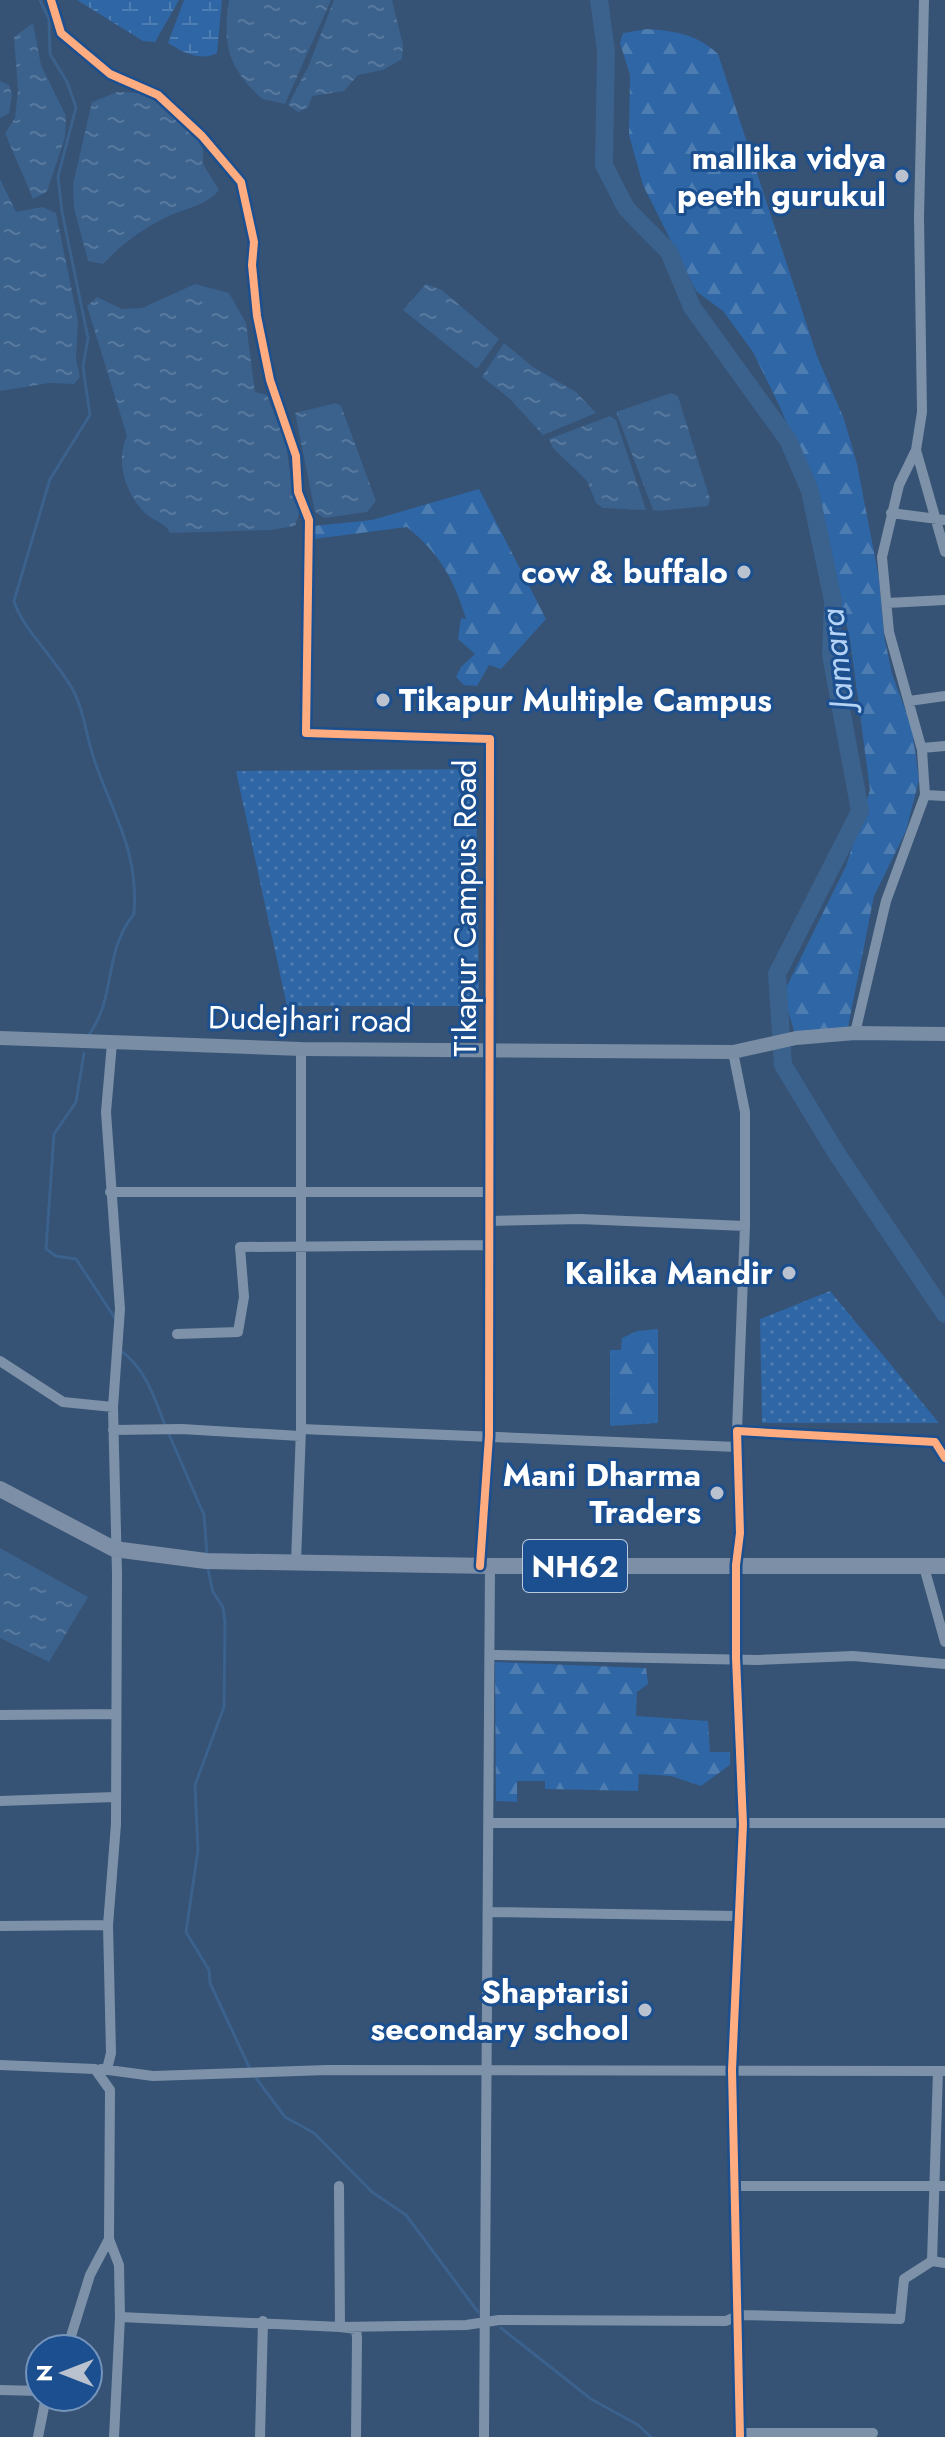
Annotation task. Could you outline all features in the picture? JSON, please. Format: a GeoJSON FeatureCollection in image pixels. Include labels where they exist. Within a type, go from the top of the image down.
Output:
{"type":"FeatureCollection","features":[{"type":"Feature","properties":{"kind":"main road","name":"NH62"},"geometry":{"type":"LineString","coordinates":[[0,1489],[114,1549],[200,1560],[485,1566],[945,1566]]}},
{"type":"Feature","properties":{"kind":"street","name":"Tikapur Campus Road"},"geometry":{"type":"LineString","coordinates":[[51,0],[61,33],[110,74],[158,95],[202,136],[241,182],[254,242],[252,265],[259,329],[270,380],[296,456],[298,492],[309,520],[306,733],[490,739],[489,1436],[485,1566],[489,2072],[485,2178],[484,2437]]}},
{"type":"Feature","properties":{"kind":"street"},"geometry":{"type":"LineString","coordinates":[[855,1033],[886,901],[925,795],[922,748],[889,632],[882,557],[899,485],[916,450],[922,412],[919,217],[924,0]]}},
{"type":"Feature","properties":{"kind":"street"},"geometry":{"type":"LineString","coordinates":[[916,450],[940,521],[945,552]]}},
{"type":"Feature","properties":{"kind":"street"},"geometry":{"type":"LineString","coordinates":[[891,513],[940,521]]}},
{"type":"Feature","properties":{"kind":"street"},"geometry":{"type":"LineString","coordinates":[[887,603],[945,600]]}},
{"type":"Feature","properties":{"kind":"street"},"geometry":{"type":"LineString","coordinates":[[909,701],[945,696]]}},
{"type":"Feature","properties":{"kind":"street"},"geometry":{"type":"LineString","coordinates":[[922,748],[945,746]]}},
{"type":"Feature","properties":{"kind":"street"},"geometry":{"type":"LineString","coordinates":[[925,795],[945,796]]}},
{"type":"Feature","properties":{"kind":"street","name":"Dudejhari road"},"geometry":{"type":"LineString","coordinates":[[0,1038],[301,1049],[733,1052],[763,1048],[796,1038],[855,1033],[945,1034]]}},
{"type":"Feature","properties":{"kind":"street"},"geometry":{"type":"LineString","coordinates":[[107,2069],[111,2053],[108,1925],[116,1714],[113,1407],[120,1309],[106,1112],[112,1043]]}},
{"type":"Feature","properties":{"kind":"street"},"geometry":{"type":"LineString","coordinates":[[296,1562],[301,1432],[301,1049]]}},
{"type":"Feature","properties":{"kind":"street"},"geometry":{"type":"LineString","coordinates":[[733,1052],[745,1112],[745,1226],[737,1431],[740,1533],[736,1565],[736,1658],[743,1824],[732,2070],[740,2435],[873,2433]]}},
{"type":"Feature","properties":{"kind":"street"},"geometry":{"type":"LineString","coordinates":[[110,1192],[489,1192]]}},
{"type":"Feature","properties":{"kind":"street"},"geometry":{"type":"LineString","coordinates":[[489,1221],[580,1219],[745,1226]]}},
{"type":"Feature","properties":{"kind":"street"},"geometry":{"type":"LineString","coordinates":[[177,1334],[238,1332],[244,1297],[240,1247],[489,1245]]}},
{"type":"Feature","properties":{"kind":"street"},"geometry":{"type":"LineString","coordinates":[[0,1361],[63,1402],[113,1407]]}},
{"type":"Feature","properties":{"kind":"street"},"geometry":{"type":"LineString","coordinates":[[113,1430],[489,1436],[737,1447]]}},
{"type":"Feature","properties":{"kind":"street"},"geometry":{"type":"LineString","coordinates":[[737,1431],[935,1442],[945,1458]]}},
{"type":"Feature","properties":{"kind":"street"},"geometry":{"type":"LineString","coordinates":[[924,1567],[945,1642]]}},
{"type":"Feature","properties":{"kind":"street"},"geometry":{"type":"LineString","coordinates":[[496,1655],[853,1656],[945,1664]]}},
{"type":"Feature","properties":{"kind":"street"},"geometry":{"type":"LineString","coordinates":[[0,1715],[116,1714]]}},
{"type":"Feature","properties":{"kind":"street"},"geometry":{"type":"LineString","coordinates":[[0,1801],[115,1797]]}},
{"type":"Feature","properties":{"kind":"street"},"geometry":{"type":"LineString","coordinates":[[489,1823],[945,1823]]}},
{"type":"Feature","properties":{"kind":"street"},"geometry":{"type":"LineString","coordinates":[[489,1912],[737,1916]]}},
{"type":"Feature","properties":{"kind":"street"},"geometry":{"type":"LineString","coordinates":[[0,1926],[108,1925]]}},
{"type":"Feature","properties":{"kind":"street"},"geometry":{"type":"LineString","coordinates":[[0,2065],[107,2069],[143,2076],[327,2070],[732,2070],[846,2074],[941,2071],[933,2154],[940,2186],[932,2261]]}},
{"type":"Feature","properties":{"kind":"street"},"geometry":{"type":"LineString","coordinates":[[95,2069],[110,2090],[109,2239],[119,2265],[120,2317],[114,2437]]}},
{"type":"Feature","properties":{"kind":"street"},"geometry":{"type":"LineString","coordinates":[[339,2186],[340,2327]]}},
{"type":"Feature","properties":{"kind":"street"},"geometry":{"type":"LineString","coordinates":[[735,2186],[940,2186]]}},
{"type":"Feature","properties":{"kind":"street"},"geometry":{"type":"LineString","coordinates":[[72,2333],[90,2275],[109,2239]]}},
{"type":"Feature","properties":{"kind":"street"},"geometry":{"type":"LineString","coordinates":[[340,2327],[486,2322],[726,2321],[739,2315],[900,2319],[904,2279],[932,2261],[945,2263]]}},
{"type":"Feature","properties":{"kind":"street"},"geometry":{"type":"LineString","coordinates":[[120,2317],[263,2321],[356,2329],[356,2437]]}},
{"type":"Feature","properties":{"kind":"street"},"geometry":{"type":"LineString","coordinates":[[260,2437],[263,2321]]}},
{"type":"Feature","properties":{"kind":"street"},"geometry":{"type":"LineString","coordinates":[[0,2390],[24,2391]]}},
{"type":"Feature","properties":{"kind":"street"},"geometry":{"type":"LineString","coordinates":[[38,2437],[43,2413]]}},
{"type":"Feature","properties":{"kind":"green space"},"geometry":{"type":"Polygon","coordinates":[[[77,0],[179,0],[155,42],[143,41],[77,0]]]}},
{"type":"Feature","properties":{"kind":"green space"},"geometry":{"type":"Polygon","coordinates":[[[184,0],[222,0],[217,53],[198,56],[168,43],[184,0]]]}},
{"type":"Feature","properties":{"kind":"green space"},"geometry":{"type":"Polygon","coordinates":[[[647,29],[685,35],[702,42],[718,54],[817,356],[844,419],[857,464],[879,578],[884,636],[892,674],[912,728],[919,780],[906,831],[874,896],[848,1027],[795,1034],[783,994],[846,866],[870,790],[850,639],[809,475],[779,405],[753,352],[723,311],[696,291],[643,185],[629,135],[630,75],[620,43],[623,33],[647,29]]]}},
{"type":"Feature","properties":{"kind":"green space"},"geometry":{"type":"Polygon","coordinates":[[[479,489],[546,619],[501,669],[489,665],[477,686],[464,685],[456,677],[461,667],[475,654],[458,639],[461,618],[466,619],[444,568],[418,537],[407,527],[314,539],[313,526],[372,520],[479,489]]]}},
{"type":"Feature","properties":{"kind":"green space"},"geometry":{"type":"Polygon","coordinates":[[[476,769],[479,997],[464,997],[464,1006],[287,1006],[236,771],[476,769]]]}},
{"type":"Feature","properties":{"kind":"green space"},"geometry":{"type":"Polygon","coordinates":[[[830,1291],[939,1423],[762,1423],[760,1319],[830,1291]]]}},
{"type":"Feature","properties":{"kind":"green space"},"geometry":{"type":"Polygon","coordinates":[[[658,1329],[658,1423],[610,1426],[610,1350],[621,1350],[622,1338],[637,1331],[658,1329]]]}},
{"type":"Feature","properties":{"kind":"green space"},"geometry":{"type":"Polygon","coordinates":[[[495,1662],[646,1668],[648,1684],[637,1692],[636,1716],[708,1721],[710,1752],[730,1752],[730,1765],[701,1786],[671,1776],[639,1774],[638,1791],[545,1789],[545,1781],[517,1781],[517,1802],[496,1801],[495,1662]]]}},
{"type":"Feature","properties":{"kind":"water"},"geometry":{"type":"Polygon","coordinates":[[[229,0],[331,0],[285,104],[262,99],[235,65],[227,43],[229,0]]]}},
{"type":"Feature","properties":{"kind":"water"},"geometry":{"type":"Polygon","coordinates":[[[334,0],[392,0],[403,45],[402,59],[383,70],[358,75],[344,91],[312,96],[308,108],[298,112],[288,105],[308,67],[334,0]]]}},
{"type":"Feature","properties":{"kind":"water"},"geometry":{"type":"Polygon","coordinates":[[[33,23],[41,65],[66,116],[65,137],[47,192],[33,199],[5,133],[15,118],[18,90],[14,37],[33,23]]]}},
{"type":"Feature","properties":{"kind":"water"},"geometry":{"type":"Polygon","coordinates":[[[0,81],[9,85],[12,95],[9,113],[0,118],[0,81]]]}},
{"type":"Feature","properties":{"kind":"water"},"geometry":{"type":"Polygon","coordinates":[[[117,92],[146,93],[195,136],[203,149],[203,164],[219,190],[202,203],[142,231],[103,264],[88,261],[74,208],[73,184],[92,102],[117,92]]]}},
{"type":"Feature","properties":{"kind":"water"},"geometry":{"type":"Polygon","coordinates":[[[0,179],[16,212],[42,207],[56,213],[78,321],[76,359],[80,377],[74,384],[49,383],[0,391],[0,179]]]}},
{"type":"Feature","properties":{"kind":"water"},"geometry":{"type":"Polygon","coordinates":[[[195,284],[229,293],[246,323],[255,392],[267,395],[286,443],[293,495],[300,511],[295,526],[271,530],[170,533],[145,513],[127,487],[122,456],[127,436],[87,306],[97,297],[122,309],[142,308],[195,284]]]}},
{"type":"Feature","properties":{"kind":"water"},"geometry":{"type":"Polygon","coordinates":[[[426,284],[442,290],[499,339],[477,369],[403,310],[426,284]]]}},
{"type":"Feature","properties":{"kind":"water"},"geometry":{"type":"Polygon","coordinates":[[[504,343],[533,367],[576,392],[596,413],[543,435],[509,398],[482,377],[504,343]]]}},
{"type":"Feature","properties":{"kind":"water"},"geometry":{"type":"Polygon","coordinates":[[[671,393],[678,396],[710,499],[708,506],[653,510],[616,412],[671,393]]]}},
{"type":"Feature","properties":{"kind":"water"},"geometry":{"type":"Polygon","coordinates":[[[336,403],[341,406],[376,501],[367,512],[324,518],[315,512],[295,413],[336,403]]]}},
{"type":"Feature","properties":{"kind":"water"},"geometry":{"type":"Polygon","coordinates":[[[610,416],[616,420],[646,510],[603,508],[596,503],[587,481],[553,448],[549,439],[610,416]]]}},
{"type":"Feature","properties":{"kind":"water"},"geometry":{"type":"Polygon","coordinates":[[[0,1548],[88,1597],[49,1662],[0,1638],[0,1548]]]}},
{"type":"Feature","properties":{"kind":"waterway"},"geometry":{"type":"LineString","coordinates":[[40,0],[49,19],[50,54],[67,82],[76,107],[58,177],[62,212],[88,338],[83,367],[90,415],[50,479],[14,601],[24,623],[67,680],[77,699],[132,870],[134,914],[118,943],[103,1005],[89,1035]]}},
{"type":"Feature","properties":{"kind":"waterway","name":"Jamara"},"geometry":{"type":"LineString","coordinates":[[599,0],[606,51],[604,165],[626,208],[669,252],[692,307],[788,440],[810,491],[833,601],[831,655],[860,811],[777,974],[783,1065],[837,1154],[945,1314]]}},
{"type":"Feature","properties":{"kind":"waterway"},"geometry":{"type":"LineString","coordinates":[[84,1053],[76,1102],[54,1134],[46,1249],[56,1256],[76,1259],[115,1318]]}},
{"type":"Feature","properties":{"kind":"waterway"},"geometry":{"type":"LineString","coordinates":[[121,1351],[143,1375],[165,1425]]}},
{"type":"Feature","properties":{"kind":"waterway"},"geometry":{"type":"LineString","coordinates":[[168,1432],[204,1515],[207,1554]]}},
{"type":"Feature","properties":{"kind":"waterway"},"geometry":{"type":"LineString","coordinates":[[208,1569],[213,1592],[223,1607],[225,1623],[224,1707],[195,1785],[198,1850],[186,1932],[209,1970],[210,1983],[250,2069]]}},
{"type":"Feature","properties":{"kind":"waterway"},"geometry":{"type":"LineString","coordinates":[[256,2078],[285,2117],[314,2133],[372,2192],[406,2215],[478,2312]]}},
{"type":"Feature","properties":{"kind":"waterway"},"geometry":{"type":"LineString","coordinates":[[501,2328],[591,2399],[638,2425],[651,2437]]}},
{"type":"Feature","properties":{"kind":"cycle path"},"geometry":{"type":"LineString","coordinates":[[51,0],[61,33],[110,74],[158,95],[202,136],[241,182],[254,242],[252,265],[257,316],[270,380],[296,456],[298,492],[309,520],[306,733],[490,739],[489,1436],[480,1566]]}},
{"type":"Feature","properties":{"kind":"cycle path"},"geometry":{"type":"LineString","coordinates":[[740,2437],[732,2070],[743,1824],[736,1658],[736,1565],[740,1533],[737,1431],[935,1442],[945,1458]]}},
{"type":"Feature","properties":{"kind":"place","name":"mallika vidya peeth gurukul"},"geometry":{"type":"Point","coordinates":[902,176]}},
{"type":"Feature","properties":{"kind":"place","name":"cow & buffalo"},"geometry":{"type":"Point","coordinates":[744,572]}},
{"type":"Feature","properties":{"kind":"place","name":"Tikapur Multiple Campus"},"geometry":{"type":"Point","coordinates":[383,700]}},
{"type":"Feature","properties":{"kind":"place","name":"Kalika Mandir"},"geometry":{"type":"Point","coordinates":[789,1273]}},
{"type":"Feature","properties":{"kind":"place","name":"Mani Dharma Traders"},"geometry":{"type":"Point","coordinates":[717,1493]}},
{"type":"Feature","properties":{"kind":"place","name":"Shaptarisi secondary school"},"geometry":{"type":"Point","coordinates":[645,2010]}}]}
